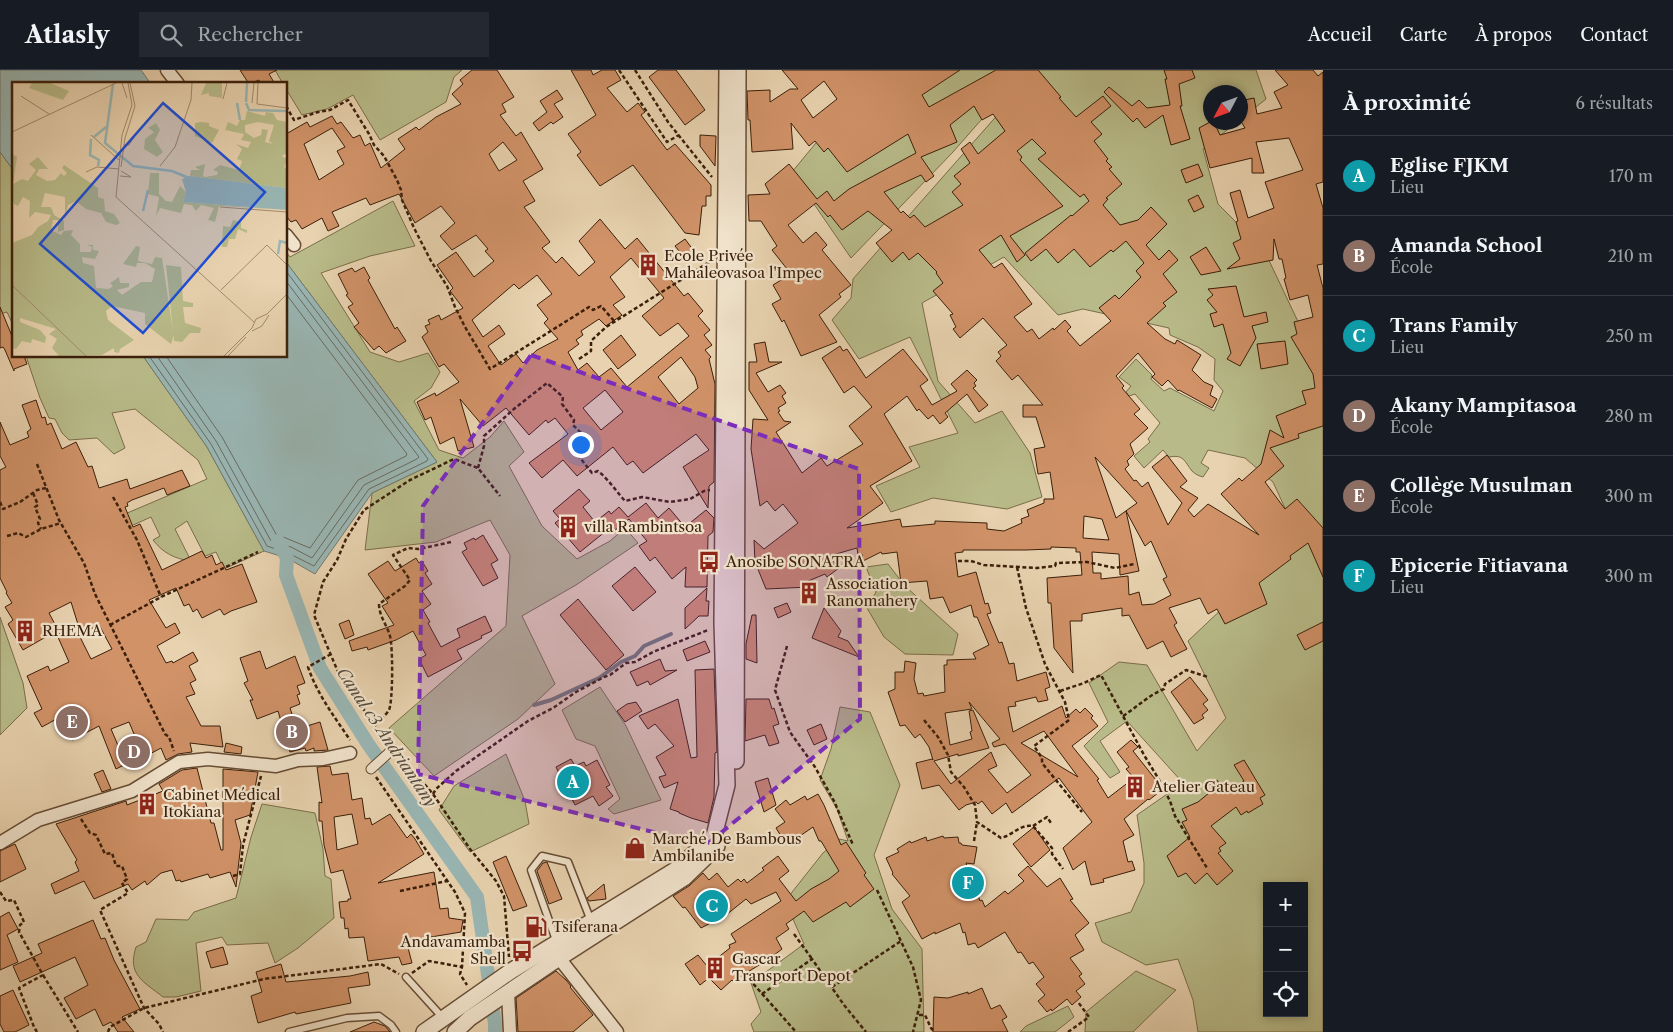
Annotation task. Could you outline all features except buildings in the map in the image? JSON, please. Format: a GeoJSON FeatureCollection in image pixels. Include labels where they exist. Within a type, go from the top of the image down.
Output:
{"type":"FeatureCollection","features":[{"type":"Feature","properties":{"kind":"street"},"geometry":{"type":"LineString","coordinates":[[167,70],[176,82]]}},
{"type":"Feature","properties":{"kind":"street"},"geometry":{"type":"LineString","coordinates":[[455,1032],[470,1018],[505,995],[591,921],[677,869],[714,836],[727,784],[722,623],[724,561],[722,488],[727,70]]}},
{"type":"Feature","properties":{"kind":"street"},"geometry":{"type":"LineString","coordinates":[[424,1032],[508,972],[558,950],[684,878],[718,844],[736,786],[738,70]]}},
{"type":"Feature","properties":{"kind":"street"},"geometry":{"type":"LineString","coordinates":[[0,843],[38,820],[76,810],[132,791],[179,762],[208,759],[276,766],[298,760],[323,760],[352,749]]}},
{"type":"Feature","properties":{"kind":"street"},"geometry":{"type":"LineString","coordinates":[[371,769],[393,749]]}},
{"type":"Feature","properties":{"kind":"street"},"geometry":{"type":"LineString","coordinates":[[558,950],[617,1032]]}},
{"type":"Feature","properties":{"kind":"street"},"geometry":{"type":"LineString","coordinates":[[505,995],[510,1032]]}},
{"type":"Feature","properties":{"kind":"lane"},"geometry":{"type":"LineString","coordinates":[[558,950],[531,870],[542,856],[568,862],[591,921]]}},
{"type":"Feature","properties":{"kind":"lane"},"geometry":{"type":"LineString","coordinates":[[406,977],[443,1018]]}},
{"type":"Feature","properties":{"kind":"lane"},"geometry":{"type":"LineString","coordinates":[[289,1032],[347,1018],[379,1016],[391,1025],[396,1032]]}},
{"type":"Feature","properties":{"kind":"path"},"geometry":{"type":"LineString","coordinates":[[619,70],[667,142],[679,135]]}},
{"type":"Feature","properties":{"kind":"path"},"geometry":{"type":"LineString","coordinates":[[635,70],[668,122],[712,177]]}},
{"type":"Feature","properties":{"kind":"path"},"geometry":{"type":"LineString","coordinates":[[288,110],[294,120],[330,110],[348,100],[397,180],[402,200],[414,228],[431,261],[447,286],[458,314],[490,369],[589,307],[593,310],[601,306],[615,322]]}},
{"type":"Feature","properties":{"kind":"path"},"geometry":{"type":"LineString","coordinates":[[579,359],[591,351],[590,341],[606,327],[662,290],[726,253]]}},
{"type":"Feature","properties":{"kind":"path"},"geometry":{"type":"LineString","coordinates":[[478,468],[484,446],[484,436],[547,383],[563,397],[562,404],[574,420],[573,425],[585,437],[586,445],[577,454],[592,473],[598,471],[609,480],[625,501],[642,497],[670,502],[690,499],[704,491],[722,488]]}},
{"type":"Feature","properties":{"kind":"path"},"geometry":{"type":"LineString","coordinates":[[500,496],[478,468],[454,459],[410,480],[364,510],[346,538],[323,582],[314,615],[341,679],[393,749],[433,794],[458,832],[496,881],[504,896],[508,972]]}},
{"type":"Feature","properties":{"kind":"path"},"geometry":{"type":"LineString","coordinates":[[37,464],[61,523],[84,563],[95,594],[165,734],[169,737],[177,757]]}},
{"type":"Feature","properties":{"kind":"path"},"geometry":{"type":"LineString","coordinates":[[0,502],[3,509],[46,488]]}},
{"type":"Feature","properties":{"kind":"path"},"geometry":{"type":"LineString","coordinates":[[33,493],[38,505],[35,507],[40,519],[38,523],[41,530]]}},
{"type":"Feature","properties":{"kind":"path"},"geometry":{"type":"LineString","coordinates":[[113,497],[137,540],[161,597]]}},
{"type":"Feature","properties":{"kind":"path"},"geometry":{"type":"LineString","coordinates":[[7,536],[18,533],[26,537],[61,523]]}},
{"type":"Feature","properties":{"kind":"path"},"geometry":{"type":"LineString","coordinates":[[376,724],[390,709],[392,674],[390,636],[379,611],[379,604],[405,586],[410,580],[393,555],[408,548],[419,549],[451,542]]}},
{"type":"Feature","properties":{"kind":"path"},"geometry":{"type":"LineString","coordinates":[[110,625],[161,597],[258,552]]}},
{"type":"Feature","properties":{"kind":"path"},"geometry":{"type":"LineString","coordinates":[[958,561],[971,561],[984,566],[1037,568],[1054,566],[1056,563],[1087,562],[1115,568],[1134,564]]}},
{"type":"Feature","properties":{"kind":"path"},"geometry":{"type":"LineString","coordinates":[[1017,567],[1026,608],[1045,664],[1060,690],[1069,720],[1034,746],[1042,758],[1042,763],[1082,812]]}},
{"type":"Feature","properties":{"kind":"path"},"geometry":{"type":"LineString","coordinates":[[433,794],[456,771],[576,692],[610,675],[626,663],[635,662],[722,623]]}},
{"type":"Feature","properties":{"kind":"path"},"geometry":{"type":"LineString","coordinates":[[787,646],[774,690],[790,732],[815,767],[834,801],[853,846]]}},
{"type":"Feature","properties":{"kind":"path"},"geometry":{"type":"LineString","coordinates":[[331,654],[308,667],[320,697],[327,704],[352,749]]}},
{"type":"Feature","properties":{"kind":"path"},"geometry":{"type":"LineString","coordinates":[[1123,716],[1140,705],[1152,694],[1164,689],[1165,684],[1186,670],[1208,677]]}},
{"type":"Feature","properties":{"kind":"path"},"geometry":{"type":"LineString","coordinates":[[1060,690],[1084,683],[1101,675],[1170,801],[1174,816],[1207,868]]}},
{"type":"Feature","properties":{"kind":"path"},"geometry":{"type":"LineString","coordinates":[[924,720],[938,738],[948,756],[951,772],[969,794],[975,805],[977,822],[974,841]]}},
{"type":"Feature","properties":{"kind":"path"},"geometry":{"type":"LineString","coordinates":[[233,876],[240,874],[243,845],[265,765]]}},
{"type":"Feature","properties":{"kind":"path"},"geometry":{"type":"LineString","coordinates":[[371,769],[455,892],[465,913],[460,974],[478,994]]}},
{"type":"Feature","properties":{"kind":"path"},"geometry":{"type":"LineString","coordinates":[[76,810],[90,833],[96,834],[105,854],[112,853],[116,866],[122,866],[127,879],[122,884],[128,893],[100,910],[144,1008],[159,1024],[163,1032]]}},
{"type":"Feature","properties":{"kind":"path"},"geometry":{"type":"LineString","coordinates":[[1033,826],[1047,817],[1051,824]]}},
{"type":"Feature","properties":{"kind":"path"},"geometry":{"type":"LineString","coordinates":[[977,822],[1001,838],[1018,828],[1027,825],[1033,826],[1052,848],[1052,854],[1063,869]]}},
{"type":"Feature","properties":{"kind":"path"},"geometry":{"type":"LineString","coordinates":[[400,891],[447,881]]}},
{"type":"Feature","properties":{"kind":"path"},"geometry":{"type":"LineString","coordinates":[[877,890],[913,967],[922,1000],[914,1032]]}},
{"type":"Feature","properties":{"kind":"path"},"geometry":{"type":"LineString","coordinates":[[0,892],[6,901],[14,900],[24,922],[20,925],[19,932],[78,1032]]}},
{"type":"Feature","properties":{"kind":"path"},"geometry":{"type":"LineString","coordinates":[[794,934],[866,1032]]}},
{"type":"Feature","properties":{"kind":"path"},"geometry":{"type":"LineString","coordinates":[[832,987],[901,941]]}},
{"type":"Feature","properties":{"kind":"path"},"geometry":{"type":"LineString","coordinates":[[762,994],[812,959]]}},
{"type":"Feature","properties":{"kind":"path"},"geometry":{"type":"LineString","coordinates":[[108,1032],[110,1028],[144,1008],[264,980],[381,964],[406,977],[429,961],[462,966]]}},
{"type":"Feature","properties":{"kind":"path"},"geometry":{"type":"LineString","coordinates":[[37,1032],[19,988],[43,974]]}},
{"type":"Feature","properties":{"kind":"path"},"geometry":{"type":"LineString","coordinates":[[749,979],[796,1032]]}},
{"type":"Feature","properties":{"kind":"path"},"geometry":{"type":"LineString","coordinates":[[1068,1032],[1089,1017],[1078,1002]]}},
{"type":"Feature","properties":{"kind":"path"},"geometry":{"type":"LineString","coordinates":[[919,1015],[925,1015],[930,1028],[935,1032]]}},
{"type":"Feature","properties":{"kind":"highlighted area"},"geometry":{"type":"Polygon","coordinates":[[[531,355],[859,469],[860,719],[706,845],[418,774],[423,506],[531,355]]]}},
{"type":"Feature","properties":{"kind":"green space"},"geometry":{"type":"Polygon","coordinates":[[[275,70],[462,70],[454,77],[446,102],[380,140],[353,95],[327,109],[302,115],[288,92],[288,82],[282,82],[275,70]]]}},
{"type":"Feature","properties":{"kind":"green space"},"geometry":{"type":"Polygon","coordinates":[[[893,70],[1025,70],[953,152],[851,258],[792,172],[834,121],[893,70]]]}},
{"type":"Feature","properties":{"kind":"green space"},"geometry":{"type":"Polygon","coordinates":[[[1037,70],[1256,70],[1266,99],[1248,113],[1248,85],[1203,85],[1203,130],[1227,130],[1203,149],[1218,204],[1264,250],[1303,332],[1323,360],[1323,1032],[1198,1032],[1193,1000],[1178,959],[1146,965],[1102,942],[1095,923],[1131,912],[1144,883],[1144,863],[1137,815],[1183,783],[1127,721],[1100,741],[1120,772],[1110,778],[1084,746],[1108,722],[1089,683],[1119,662],[1147,665],[1197,751],[1226,718],[1188,641],[1261,572],[1296,532],[1273,482],[1245,458],[1208,450],[1201,463],[1209,468],[1203,477],[1193,472],[1181,457],[1169,457],[1163,450],[1144,468],[1134,456],[1150,442],[1148,439],[1160,423],[1135,394],[1129,396],[1126,392],[1131,386],[1119,377],[1136,359],[1152,375],[1151,379],[1164,391],[1170,388],[1214,411],[1223,391],[1214,380],[1215,359],[1198,347],[1170,335],[1169,328],[1083,309],[1058,315],[1004,257],[922,303],[938,381],[975,423],[1002,411],[1030,453],[1042,497],[1007,509],[933,498],[891,512],[876,486],[920,467],[909,447],[958,433],[910,337],[859,359],[832,320],[851,298],[853,279],[1037,70]]]}},
{"type":"Feature","properties":{"kind":"green space"},"geometry":{"type":"Polygon","coordinates":[[[0,152],[12,168],[12,323],[7,312],[0,314],[0,152]]]}},
{"type":"Feature","properties":{"kind":"green space"},"geometry":{"type":"Polygon","coordinates":[[[393,201],[415,246],[370,256],[321,273],[370,352],[399,362],[428,353],[440,372],[431,388],[414,401],[439,450],[463,458],[490,437],[504,421],[524,452],[509,466],[542,526],[577,559],[610,541],[625,528],[638,543],[576,585],[522,616],[555,684],[518,719],[434,776],[389,728],[506,626],[510,555],[490,520],[436,542],[365,550],[372,493],[437,462],[288,265],[288,254],[290,257],[393,201]]]}},
{"type":"Feature","properties":{"kind":"green space"},"geometry":{"type":"Polygon","coordinates":[[[27,358],[144,358],[207,447],[264,551],[224,569],[216,552],[205,556],[187,521],[175,529],[191,561],[170,555],[153,540],[160,536],[151,517],[131,526],[125,514],[207,479],[198,460],[135,409],[112,413],[125,448],[114,454],[97,438],[69,440],[62,433],[55,419],[49,418],[27,358]]]}},
{"type":"Feature","properties":{"kind":"green space"},"geometry":{"type":"Polygon","coordinates":[[[888,564],[905,586],[958,634],[953,655],[905,654],[884,637],[867,608],[876,592],[866,567],[888,564]]]}},
{"type":"Feature","properties":{"kind":"green space"},"geometry":{"type":"Polygon","coordinates":[[[0,617],[23,683],[27,708],[0,735],[0,617]]]}},
{"type":"Feature","properties":{"kind":"green space"},"geometry":{"type":"Polygon","coordinates":[[[600,687],[626,726],[661,800],[614,814],[608,809],[620,799],[595,746],[576,739],[562,710],[600,687]]]}},
{"type":"Feature","properties":{"kind":"green space"},"geometry":{"type":"Polygon","coordinates":[[[840,707],[870,712],[900,785],[874,855],[892,909],[922,949],[924,1032],[754,1032],[751,1024],[761,1012],[751,983],[804,944],[785,901],[823,853],[839,839],[848,841],[837,809],[820,780],[831,749],[840,707]]]}},
{"type":"Feature","properties":{"kind":"green space"},"geometry":{"type":"Polygon","coordinates":[[[506,754],[525,801],[529,824],[470,852],[439,810],[454,786],[506,754]]]}},
{"type":"Feature","properties":{"kind":"green space"},"geometry":{"type":"Polygon","coordinates":[[[262,804],[315,813],[323,849],[325,876],[331,879],[334,918],[298,948],[275,963],[268,943],[227,945],[222,937],[196,943],[201,991],[176,997],[163,997],[143,982],[135,971],[134,957],[136,947],[146,942],[156,919],[188,920],[194,912],[236,898],[251,837],[262,804]]]}},
{"type":"Feature","properties":{"kind":"green space"},"geometry":{"type":"Polygon","coordinates":[[[1136,971],[1176,990],[1133,1032],[1085,1032],[1086,1012],[1136,971]]]}},
{"type":"Feature","properties":{"kind":"green space"},"geometry":{"type":"Polygon","coordinates":[[[1068,1006],[1074,1017],[1055,1032],[1020,1032],[1026,1026],[1068,1006]]]}},
{"type":"Feature","properties":{"kind":"water"},"geometry":{"type":"Polygon","coordinates":[[[0,70],[141,70],[150,82],[12,82],[12,168],[0,152],[0,70]]]}},
{"type":"Feature","properties":{"kind":"water"},"geometry":{"type":"Polygon","coordinates":[[[288,265],[437,462],[372,493],[315,574],[287,558],[264,551],[207,447],[144,358],[288,358],[288,265]]]}},
{"type":"Feature","properties":{"kind":"waterway","name":"Canal c3 Andriantany"},"geometry":{"type":"LineString","coordinates":[[278,541],[287,558],[286,575],[320,668],[368,744],[477,897],[495,1032]]}},
{"type":"Feature","properties":{"kind":"waterway"},"geometry":{"type":"LineString","coordinates":[[534,705],[551,700],[599,678],[621,662],[635,656],[644,646],[671,634]]}},
{"type":"Feature","properties":{"kind":"place","name":"Ecole Privée Mahaleovasoa l'Impec"},"geometry":{"type":"Point","coordinates":[648,265]}},
{"type":"Feature","properties":{"kind":"place","name":"villa Rambintsoa"},"geometry":{"type":"Point","coordinates":[568,527]}},
{"type":"Feature","properties":{"kind":"place","name":"Anosibe SONATRA"},"geometry":{"type":"Point","coordinates":[709,562]}},
{"type":"Feature","properties":{"kind":"place","name":"Association Ranomahery"},"geometry":{"type":"Point","coordinates":[809,593]}},
{"type":"Feature","properties":{"kind":"place","name":"RHEMA"},"geometry":{"type":"Point","coordinates":[25,631]}},
{"type":"Feature","properties":{"kind":"place","name":"Collège Musulman"},"geometry":{"type":"Point","coordinates":[72,722]}},
{"type":"Feature","properties":{"kind":"place","name":"Amanda School"},"geometry":{"type":"Point","coordinates":[292,732]}},
{"type":"Feature","properties":{"kind":"place","name":"Akany Mampitasoa"},"geometry":{"type":"Point","coordinates":[134,752]}},
{"type":"Feature","properties":{"kind":"place","name":"Eglise FJKM"},"geometry":{"type":"Point","coordinates":[573,782]}},
{"type":"Feature","properties":{"kind":"place","name":"Atelier Gateau"},"geometry":{"type":"Point","coordinates":[1135,787]}},
{"type":"Feature","properties":{"kind":"place","name":"Cabinet Médical Itokiana"},"geometry":{"type":"Point","coordinates":[147,804]}},
{"type":"Feature","properties":{"kind":"place","name":"Marché De Bambous Ambilanibe"},"geometry":{"type":"Point","coordinates":[635,848]}},
{"type":"Feature","properties":{"kind":"place","name":"Epicerie Fitiavana"},"geometry":{"type":"Point","coordinates":[968,883]}},
{"type":"Feature","properties":{"kind":"place","name":"Trans Family"},"geometry":{"type":"Point","coordinates":[712,906]}},
{"type":"Feature","properties":{"kind":"place","name":"Tsiferana"},"geometry":{"type":"Point","coordinates":[536,927]}},
{"type":"Feature","properties":{"kind":"place","name":"Andavamamba Shell"},"geometry":{"type":"Point","coordinates":[522,951]}},
{"type":"Feature","properties":{"kind":"place","name":"Gascar Transport Depot"},"geometry":{"type":"Point","coordinates":[715,968]}}]}
